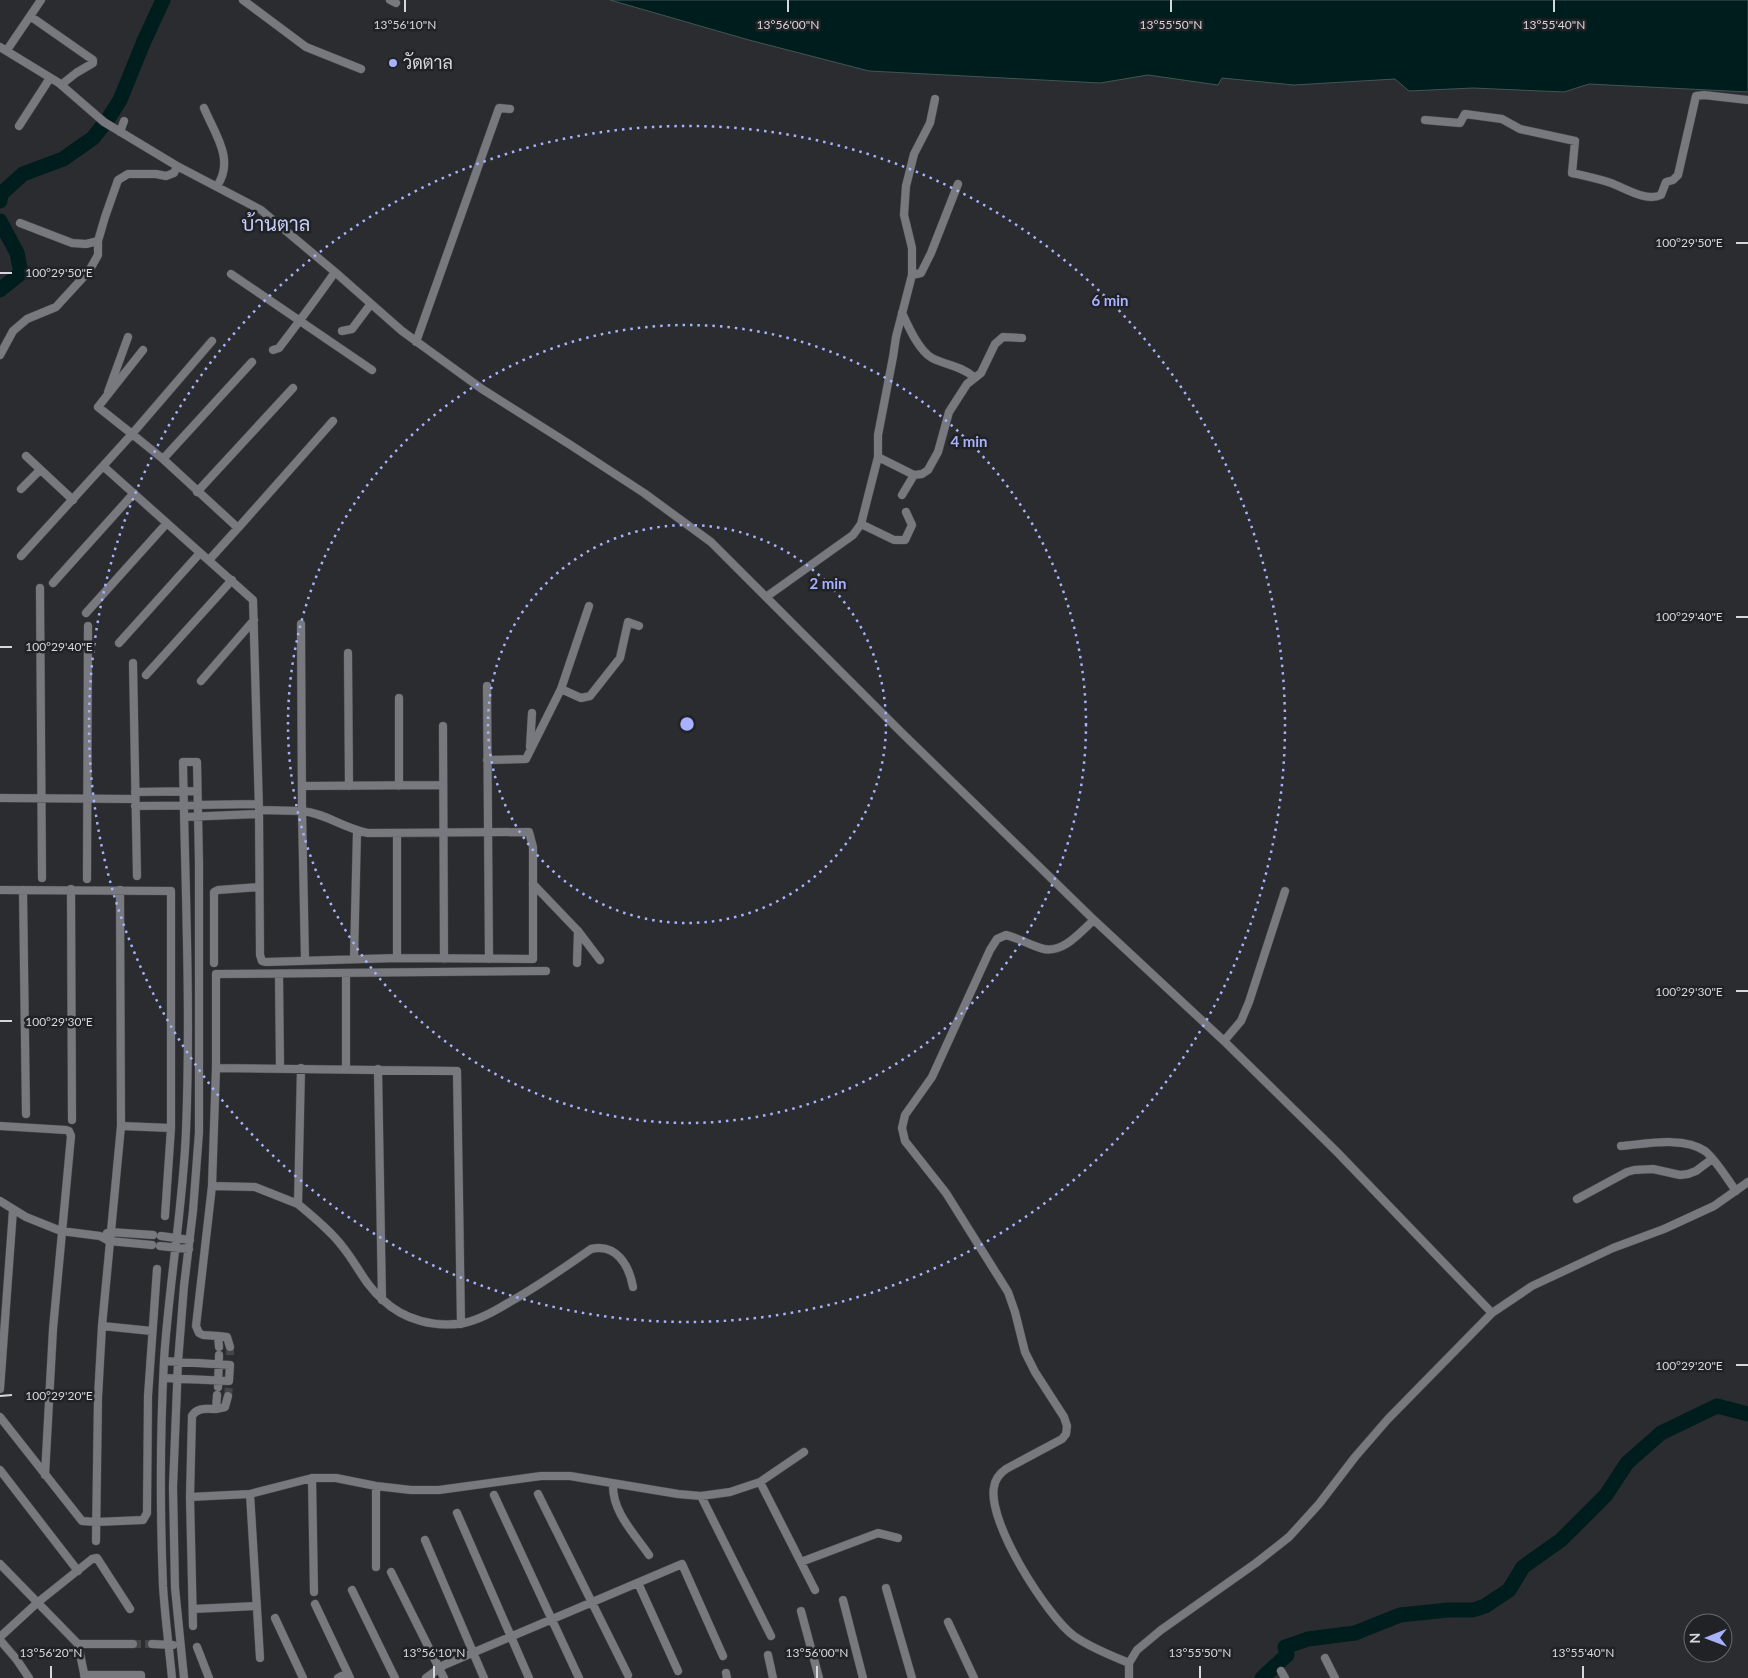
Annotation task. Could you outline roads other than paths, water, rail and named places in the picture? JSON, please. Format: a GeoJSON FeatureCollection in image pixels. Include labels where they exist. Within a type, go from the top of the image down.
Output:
{"type":"FeatureCollection","features":[{"type":"Feature","properties":{"kind":"street"},"geometry":{"type":"LineString","coordinates":[[41,0],[4,48],[61,85],[118,130],[177,166],[261,210],[335,272],[370,305],[416,342],[482,389],[577,448],[711,542],[901,732],[1094,920],[1224,1041],[1337,1152],[1492,1313]]}},
{"type":"Feature","properties":{"kind":"street"},"geometry":{"type":"LineString","coordinates":[[243,0],[306,46],[361,69]]}},
{"type":"Feature","properties":{"kind":"street"},"geometry":{"type":"LineString","coordinates":[[30,16],[93,60],[90,66],[76,73],[61,85]]}},
{"type":"Feature","properties":{"kind":"street"},"geometry":{"type":"LineString","coordinates":[[19,126],[50,78]]}},
{"type":"Feature","properties":{"kind":"street"},"geometry":{"type":"LineString","coordinates":[[1425,120],[1460,123],[1465,114],[1502,119],[1520,129],[1575,141],[1572,173],[1647,196],[1656,197],[1661,195],[1666,182],[1673,180],[1678,175],[1696,96],[1704,95],[1748,100]]}},
{"type":"Feature","properties":{"kind":"street"},"geometry":{"type":"LineString","coordinates":[[766,597],[852,535],[861,524],[878,457],[878,435],[896,336],[912,275],[912,248],[904,215],[906,186],[914,154],[930,124],[935,99]]}},
{"type":"Feature","properties":{"kind":"street"},"geometry":{"type":"LineString","coordinates":[[204,108],[223,153],[225,165],[223,177],[217,186]]}},
{"type":"Feature","properties":{"kind":"street"},"geometry":{"type":"LineString","coordinates":[[416,342],[499,108],[510,109]]}},
{"type":"Feature","properties":{"kind":"street"},"geometry":{"type":"LineString","coordinates":[[118,130],[124,121]]}},
{"type":"Feature","properties":{"kind":"street"},"geometry":{"type":"LineString","coordinates":[[0,355],[13,331],[27,319],[56,307],[89,272],[98,255],[98,241],[104,217],[118,180],[128,174],[166,176],[174,173],[177,166]]}},
{"type":"Feature","properties":{"kind":"street"},"geometry":{"type":"LineString","coordinates":[[912,275],[921,273],[931,253],[958,184]]}},
{"type":"Feature","properties":{"kind":"street"},"geometry":{"type":"LineString","coordinates":[[20,223],[72,243],[86,244],[98,241]]}},
{"type":"Feature","properties":{"kind":"street"},"geometry":{"type":"LineString","coordinates":[[273,350],[279,348],[290,332],[301,321],[335,272]]}},
{"type":"Feature","properties":{"kind":"street"},"geometry":{"type":"LineString","coordinates":[[231,274],[372,370]]}},
{"type":"Feature","properties":{"kind":"street"},"geometry":{"type":"LineString","coordinates":[[342,331],[352,329],[370,305]]}},
{"type":"Feature","properties":{"kind":"street"},"geometry":{"type":"LineString","coordinates":[[902,313],[916,339],[929,356],[963,368],[974,377]]}},
{"type":"Feature","properties":{"kind":"street"},"geometry":{"type":"LineString","coordinates":[[105,398],[128,337]]}},
{"type":"Feature","properties":{"kind":"street"},"geometry":{"type":"LineString","coordinates":[[878,457],[914,475],[922,474],[928,470],[938,452],[949,412],[967,384],[981,373],[995,344],[1003,337],[1022,338]]}},
{"type":"Feature","properties":{"kind":"street"},"geometry":{"type":"LineString","coordinates":[[21,556],[132,434],[212,341]]}},
{"type":"Feature","properties":{"kind":"street"},"geometry":{"type":"LineString","coordinates":[[143,350],[98,407],[163,459],[238,528]]}},
{"type":"Feature","properties":{"kind":"street"},"geometry":{"type":"LineString","coordinates":[[163,459],[252,362]]}},
{"type":"Feature","properties":{"kind":"street"},"geometry":{"type":"LineString","coordinates":[[197,492],[294,388]]}},
{"type":"Feature","properties":{"kind":"street"},"geometry":{"type":"LineString","coordinates":[[209,560],[333,421]]}},
{"type":"Feature","properties":{"kind":"street"},"geometry":{"type":"LineString","coordinates":[[26,456],[73,500]]}},
{"type":"Feature","properties":{"kind":"street"},"geometry":{"type":"LineString","coordinates":[[0,798],[135,799],[184,806],[198,806],[259,809],[302,811],[323,817],[357,831],[397,833],[529,832],[534,846],[533,959],[398,958],[266,962],[260,959],[259,809],[253,600],[102,466]]}},
{"type":"Feature","properties":{"kind":"street"},"geometry":{"type":"LineString","coordinates":[[21,489],[40,470]]}},
{"type":"Feature","properties":{"kind":"street"},"geometry":{"type":"LineString","coordinates":[[902,495],[914,475]]}},
{"type":"Feature","properties":{"kind":"street"},"geometry":{"type":"LineString","coordinates":[[53,583],[134,493]]}},
{"type":"Feature","properties":{"kind":"street"},"geometry":{"type":"LineString","coordinates":[[861,524],[894,540],[905,540],[912,525],[906,512]]}},
{"type":"Feature","properties":{"kind":"street"},"geometry":{"type":"LineString","coordinates":[[86,613],[167,523]]}},
{"type":"Feature","properties":{"kind":"street"},"geometry":{"type":"LineString","coordinates":[[119,643],[200,553]]}},
{"type":"Feature","properties":{"kind":"street"},"geometry":{"type":"LineString","coordinates":[[146,674],[232,580]]}},
{"type":"Feature","properties":{"kind":"street"},"geometry":{"type":"LineString","coordinates":[[40,588],[42,878]]}},
{"type":"Feature","properties":{"kind":"street"},"geometry":{"type":"LineString","coordinates":[[487,760],[526,759],[561,689],[589,606]]}},
{"type":"Feature","properties":{"kind":"street"},"geometry":{"type":"LineString","coordinates":[[201,681],[254,620]]}},
{"type":"Feature","properties":{"kind":"street"},"geometry":{"type":"LineString","coordinates":[[561,689],[581,698],[590,696],[620,658],[628,622],[639,626]]}},
{"type":"Feature","properties":{"kind":"street"},"geometry":{"type":"LineString","coordinates":[[301,624],[305,960]]}},
{"type":"Feature","properties":{"kind":"street"},"geometry":{"type":"LineString","coordinates":[[87,879],[88,626]]}},
{"type":"Feature","properties":{"kind":"street"},"geometry":{"type":"LineString","coordinates":[[348,653],[350,786]]}},
{"type":"Feature","properties":{"kind":"street"},"geometry":{"type":"LineString","coordinates":[[133,663],[137,876]]}},
{"type":"Feature","properties":{"kind":"street"},"geometry":{"type":"LineString","coordinates":[[487,686],[489,959]]}},
{"type":"Feature","properties":{"kind":"street"},"geometry":{"type":"LineString","coordinates":[[399,698],[399,786]]}},
{"type":"Feature","properties":{"kind":"street"},"geometry":{"type":"LineString","coordinates":[[530,751],[532,713]]}},
{"type":"Feature","properties":{"kind":"street"},"geometry":{"type":"LineString","coordinates":[[443,726],[444,959]]}},
{"type":"Feature","properties":{"kind":"street"},"geometry":{"type":"LineString","coordinates":[[172,1678],[164,1588],[160,1490],[164,1361],[186,1132],[188,1052],[183,762],[197,762],[200,891],[199,1132],[178,1362],[173,1487],[175,1588],[184,1678]]}},
{"type":"Feature","properties":{"kind":"street"},"geometry":{"type":"LineString","coordinates":[[302,786],[443,785]]}},
{"type":"Feature","properties":{"kind":"street"},"geometry":{"type":"LineString","coordinates":[[135,799],[184,791],[198,791]]}},
{"type":"Feature","properties":{"kind":"street"},"geometry":{"type":"LineString","coordinates":[[184,817],[259,809]]}},
{"type":"Feature","properties":{"kind":"street"},"geometry":{"type":"LineString","coordinates":[[354,959],[357,831]]}},
{"type":"Feature","properties":{"kind":"street"},"geometry":{"type":"LineString","coordinates":[[397,833],[398,958]]}},
{"type":"Feature","properties":{"kind":"street"},"geometry":{"type":"LineString","coordinates":[[533,884],[578,931],[600,960]]}},
{"type":"Feature","properties":{"kind":"street"},"geometry":{"type":"LineString","coordinates":[[214,963],[214,892],[218,890],[259,887]]}},
{"type":"Feature","properties":{"kind":"street"},"geometry":{"type":"LineString","coordinates":[[72,889],[72,1120]]}},
{"type":"Feature","properties":{"kind":"street"},"geometry":{"type":"LineString","coordinates":[[0,890],[171,891],[171,1128],[165,1216]]}},
{"type":"Feature","properties":{"kind":"street"},"geometry":{"type":"LineString","coordinates":[[23,890],[26,1114]]}},
{"type":"Feature","properties":{"kind":"street"},"geometry":{"type":"LineString","coordinates":[[96,1540],[98,1397],[102,1326],[121,1126],[120,890]]}},
{"type":"Feature","properties":{"kind":"street"},"geometry":{"type":"LineString","coordinates":[[186,890],[200,891]]}},
{"type":"Feature","properties":{"kind":"street"},"geometry":{"type":"LineString","coordinates":[[1224,1041],[1241,1021],[1249,1002],[1284,891]]}},
{"type":"Feature","properties":{"kind":"street"},"geometry":{"type":"LineString","coordinates":[[1094,920],[1066,945],[1054,950],[1044,949],[1006,935],[997,940],[980,969],[932,1077],[905,1115],[902,1128],[905,1141],[946,1193],[1008,1292],[1025,1352],[1035,1372],[1059,1408],[1067,1426],[1066,1434],[1062,1439],[998,1475],[993,1489],[1000,1525],[1021,1566],[1057,1619],[1074,1636],[1129,1663]]}},
{"type":"Feature","properties":{"kind":"street"},"geometry":{"type":"LineString","coordinates":[[577,962],[578,931]]}},
{"type":"Feature","properties":{"kind":"street"},"geometry":{"type":"LineString","coordinates":[[164,1378],[218,1387],[229,1384],[230,1351],[227,1337],[203,1335],[198,1333],[196,1326],[212,1186],[216,1068],[216,974],[546,971]]}},
{"type":"Feature","properties":{"kind":"street"},"geometry":{"type":"LineString","coordinates":[[346,973],[346,1069]]}},
{"type":"Feature","properties":{"kind":"street"},"geometry":{"type":"LineString","coordinates":[[279,974],[280,1068]]}},
{"type":"Feature","properties":{"kind":"street"},"geometry":{"type":"LineString","coordinates":[[187,988],[200,987]]}},
{"type":"Feature","properties":{"kind":"street"},"geometry":{"type":"LineString","coordinates":[[216,1068],[457,1071],[461,1324]]}},
{"type":"Feature","properties":{"kind":"street"},"geometry":{"type":"LineString","coordinates":[[298,1204],[301,1068]]}},
{"type":"Feature","properties":{"kind":"street"},"geometry":{"type":"LineString","coordinates":[[378,1070],[382,1300]]}},
{"type":"Feature","properties":{"kind":"street"},"geometry":{"type":"LineString","coordinates":[[0,1126],[66,1130],[70,1132],[61,1231],[45,1475]]}},
{"type":"Feature","properties":{"kind":"street"},"geometry":{"type":"LineString","coordinates":[[121,1126],[171,1128]]}},
{"type":"Feature","properties":{"kind":"street"},"geometry":{"type":"LineString","coordinates":[[186,1132],[199,1132]]}},
{"type":"Feature","properties":{"kind":"street"},"geometry":{"type":"LineString","coordinates":[[1621,1146],[1674,1142],[1705,1151],[1736,1191]]}},
{"type":"Feature","properties":{"kind":"street"},"geometry":{"type":"LineString","coordinates":[[1577,1199],[1627,1172],[1653,1169],[1680,1175],[1696,1171],[1712,1159]]}},
{"type":"Feature","properties":{"kind":"street"},"geometry":{"type":"LineString","coordinates":[[1129,1678],[1129,1663],[1137,1650],[1161,1630],[1256,1563],[1289,1536],[1313,1511],[1355,1457],[1388,1420],[1492,1313],[1532,1286],[1613,1248],[1664,1229],[1714,1206],[1748,1182]]}},
{"type":"Feature","properties":{"kind":"street"},"geometry":{"type":"LineString","coordinates":[[212,1186],[255,1187],[298,1204],[323,1225],[342,1246],[366,1282],[382,1300],[399,1313],[417,1320],[444,1325],[461,1324],[490,1314],[591,1249],[600,1247],[616,1254],[625,1264],[630,1273],[633,1287]]}},
{"type":"Feature","properties":{"kind":"street"},"geometry":{"type":"LineString","coordinates":[[0,1201],[26,1218],[61,1231],[100,1236],[110,1241],[189,1249]]}},
{"type":"Feature","properties":{"kind":"street"},"geometry":{"type":"LineString","coordinates":[[0,1389],[13,1210]]}},
{"type":"Feature","properties":{"kind":"street"},"geometry":{"type":"LineString","coordinates":[[100,1236],[110,1232],[190,1240]]}},
{"type":"Feature","properties":{"kind":"street"},"geometry":{"type":"LineString","coordinates":[[153,1245],[154,1235]]}},
{"type":"Feature","properties":{"kind":"street"},"geometry":{"type":"LineString","coordinates":[[0,1417],[82,1520],[96,1522],[139,1521],[145,1517],[147,1513],[148,1396],[157,1268]]}},
{"type":"Feature","properties":{"kind":"street"},"geometry":{"type":"LineString","coordinates":[[102,1326],[152,1331]]}},
{"type":"Feature","properties":{"kind":"street"},"geometry":{"type":"LineString","coordinates":[[216,1409],[219,1364],[218,1336]]}},
{"type":"Feature","properties":{"kind":"street"},"geometry":{"type":"LineString","coordinates":[[164,1361],[230,1364]]}},
{"type":"Feature","properties":{"kind":"street"},"geometry":{"type":"LineString","coordinates":[[193,1626],[190,1497],[192,1416],[199,1409],[225,1407],[228,1396]]}},
{"type":"Feature","properties":{"kind":"street"},"geometry":{"type":"LineString","coordinates":[[190,1497],[250,1494],[312,1478],[336,1478],[376,1486],[411,1490],[439,1490],[541,1476],[570,1476],[701,1496],[730,1492],[760,1482],[804,1452]]}},
{"type":"Feature","properties":{"kind":"street"},"geometry":{"type":"LineString","coordinates":[[0,1470],[78,1571]]}},
{"type":"Feature","properties":{"kind":"street"},"geometry":{"type":"LineString","coordinates":[[312,1478],[314,1592]]}},
{"type":"Feature","properties":{"kind":"street"},"geometry":{"type":"LineString","coordinates":[[760,1482],[815,1590]]}},
{"type":"Feature","properties":{"kind":"street"},"geometry":{"type":"LineString","coordinates":[[613,1484],[612,1496],[617,1509],[649,1555]]}},
{"type":"Feature","properties":{"kind":"street"},"geometry":{"type":"LineString","coordinates":[[376,1486],[376,1567]]}},
{"type":"Feature","properties":{"kind":"street"},"geometry":{"type":"LineString","coordinates":[[250,1494],[260,1658]]}},
{"type":"Feature","properties":{"kind":"street"},"geometry":{"type":"LineString","coordinates":[[538,1494],[628,1675]]}},
{"type":"Feature","properties":{"kind":"street"},"geometry":{"type":"LineString","coordinates":[[494,1496],[579,1678]]}},
{"type":"Feature","properties":{"kind":"street"},"geometry":{"type":"LineString","coordinates":[[701,1496],[771,1636]]}},
{"type":"Feature","properties":{"kind":"street"},"geometry":{"type":"LineString","coordinates":[[456,1513],[529,1678]]}},
{"type":"Feature","properties":{"kind":"street"},"geometry":{"type":"LineString","coordinates":[[801,1562],[878,1533],[898,1538]]}},
{"type":"Feature","properties":{"kind":"street"},"geometry":{"type":"LineString","coordinates":[[425,1540],[484,1678]]}},
{"type":"Feature","properties":{"kind":"street"},"geometry":{"type":"LineString","coordinates":[[29,1678],[18,1660],[0,1638],[37,1603],[92,1559],[98,1558],[130,1609]]}},
{"type":"Feature","properties":{"kind":"street"},"geometry":{"type":"LineString","coordinates":[[0,1564],[78,1644],[85,1676],[141,1675],[141,1678]]}},
{"type":"Feature","properties":{"kind":"street"},"geometry":{"type":"LineString","coordinates":[[426,1678],[444,1665],[682,1564],[723,1656]]}},
{"type":"Feature","properties":{"kind":"street"},"geometry":{"type":"LineString","coordinates":[[391,1572],[444,1678]]}},
{"type":"Feature","properties":{"kind":"street"},"geometry":{"type":"LineString","coordinates":[[638,1583],[678,1671]]}},
{"type":"Feature","properties":{"kind":"street"},"geometry":{"type":"LineString","coordinates":[[886,1588],[912,1678]]}},
{"type":"Feature","properties":{"kind":"street"},"geometry":{"type":"LineString","coordinates":[[352,1590],[395,1678]]}},
{"type":"Feature","properties":{"kind":"street"},"geometry":{"type":"LineString","coordinates":[[843,1600],[863,1678]]}},
{"type":"Feature","properties":{"kind":"street"},"geometry":{"type":"LineString","coordinates":[[314,1604],[349,1676],[338,1678]]}},
{"type":"Feature","properties":{"kind":"street"},"geometry":{"type":"LineString","coordinates":[[193,1609],[256,1606]]}},
{"type":"Feature","properties":{"kind":"street"},"geometry":{"type":"LineString","coordinates":[[801,1611],[819,1678]]}},
{"type":"Feature","properties":{"kind":"street"},"geometry":{"type":"LineString","coordinates":[[275,1618],[303,1678]]}},
{"type":"Feature","properties":{"kind":"street"},"geometry":{"type":"LineString","coordinates":[[948,1622],[974,1678]]}},
{"type":"Feature","properties":{"kind":"street"},"geometry":{"type":"LineString","coordinates":[[78,1644],[133,1644]]}},
{"type":"Feature","properties":{"kind":"street"},"geometry":{"type":"LineString","coordinates":[[152,1644],[180,1646]]}},
{"type":"Feature","properties":{"kind":"street"},"geometry":{"type":"LineString","coordinates":[[197,1646],[209,1678]]}},
{"type":"Feature","properties":{"kind":"street"},"geometry":{"type":"LineString","coordinates":[[768,1655],[773,1678]]}},
{"type":"Feature","properties":{"kind":"street"},"geometry":{"type":"LineString","coordinates":[[1325,1658],[1335,1678]]}},
{"type":"Feature","properties":{"kind":"water"},"geometry":{"type":"Polygon","coordinates":[[[610,0],[1748,0],[1748,92],[1589,84],[1564,92],[1473,88],[1409,91],[1395,79],[1294,85],[1222,78],[1218,85],[1148,75],[1100,83],[869,71],[749,40],[610,0]]]}},
{"type":"Feature","properties":{"kind":"waterway"},"geometry":{"type":"LineString","coordinates":[[0,201],[1,194],[23,174],[63,159],[93,138],[120,100],[163,0]]}},
{"type":"Feature","properties":{"kind":"waterway"},"geometry":{"type":"LineString","coordinates":[[0,221],[17,253],[21,273],[0,290]]}},
{"type":"Feature","properties":{"kind":"waterway"},"geometry":{"type":"LineString","coordinates":[[1262,1678],[1287,1655],[1285,1647],[1308,1639],[1355,1633],[1400,1615],[1448,1610],[1473,1610],[1485,1606],[1509,1590],[1523,1567],[1561,1540],[1606,1495],[1627,1463],[1661,1433],[1717,1406],[1748,1414]]}},
{"type":"Feature","properties":{"kind":"tunnel"},"geometry":{"type":"LineString","coordinates":[[230,1347],[230,1355]]}},
{"type":"Feature","properties":{"kind":"tunnel"},"geometry":{"type":"LineString","coordinates":[[228,1396],[229,1387]]}},
{"type":"Feature","properties":{"kind":"tunnel"},"geometry":{"type":"LineString","coordinates":[[133,1644],[152,1644]]}},
{"type":"Feature","properties":{"kind":"place","name":"วัดตาล"},"geometry":{"type":"Point","coordinates":[393,63]}},
{"type":"Feature","properties":{"kind":"district","name":"บ้านตาล"},"geometry":{"type":"Point","coordinates":[276,224]}}]}
